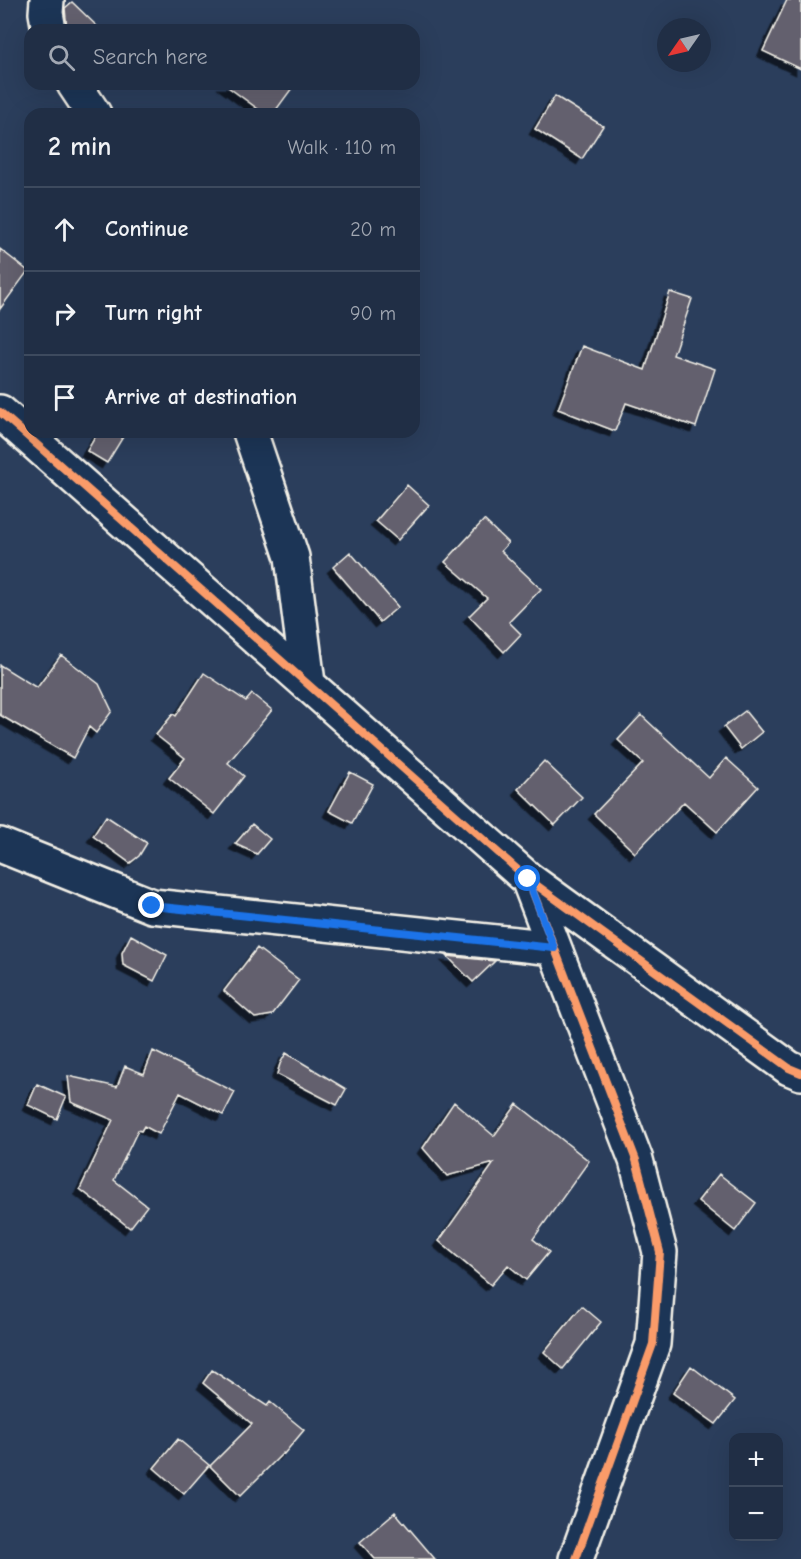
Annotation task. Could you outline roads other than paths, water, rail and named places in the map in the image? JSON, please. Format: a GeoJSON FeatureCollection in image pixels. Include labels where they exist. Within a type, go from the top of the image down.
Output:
{"type":"FeatureCollection","features":[{"type":"Feature","properties":{"kind":"street"},"geometry":{"type":"LineString","coordinates":[[47,0],[48,24]]}},
{"type":"Feature","properties":{"kind":"street"},"geometry":{"type":"LineString","coordinates":[[78,90],[90,108]]}},
{"type":"Feature","properties":{"kind":"street"},"geometry":{"type":"LineString","coordinates":[[0,412],[24,433]]}},
{"type":"Feature","properties":{"kind":"street"},"geometry":{"type":"LineString","coordinates":[[30,438],[528,879],[779,1061],[801,1073]]}},
{"type":"Feature","properties":{"kind":"street"},"geometry":{"type":"LineString","coordinates":[[252,438],[292,557],[308,683]]}},
{"type":"Feature","properties":{"kind":"street"},"geometry":{"type":"LineString","coordinates":[[0,845],[152,906],[554,948]]}},
{"type":"Feature","properties":{"kind":"street"},"geometry":{"type":"LineString","coordinates":[[528,879],[636,1160],[660,1252],[653,1344],[576,1559]]}}]}
